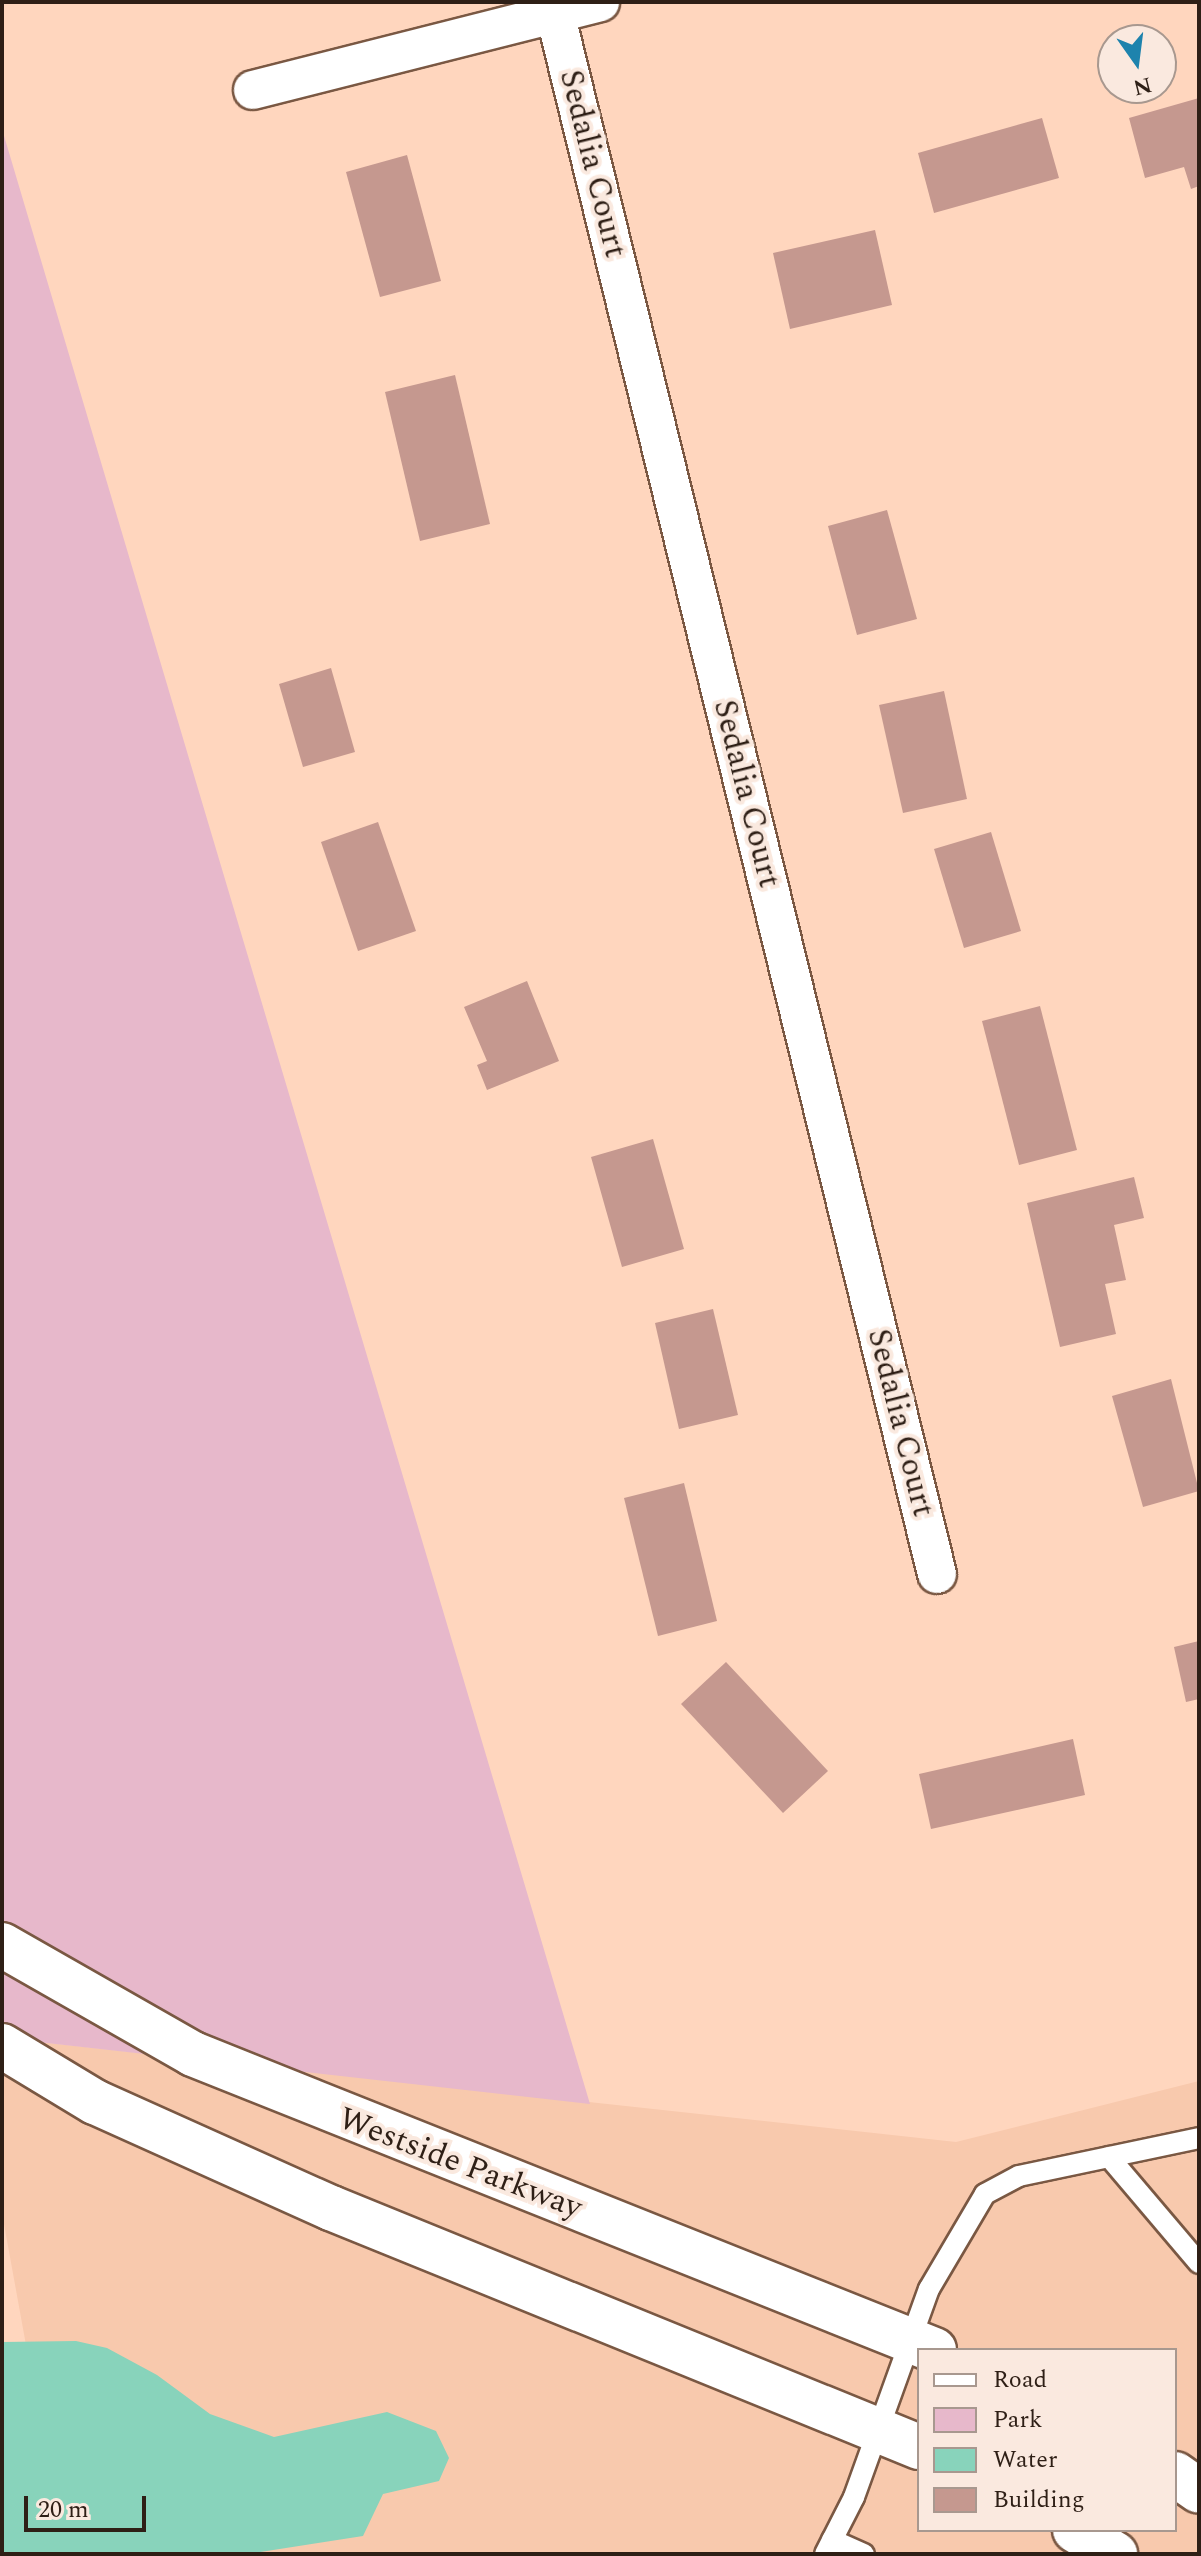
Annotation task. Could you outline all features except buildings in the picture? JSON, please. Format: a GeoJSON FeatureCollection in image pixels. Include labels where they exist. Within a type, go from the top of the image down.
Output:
{"type":"FeatureCollection","features":[{"type":"Feature","properties":{"kind":"main road","name":"Westside Parkway"},"geometry":{"type":"LineString","coordinates":[[2,1945],[193,2054],[702,2261],[922,2344]]}},
{"type":"Feature","properties":{"kind":"main road"},"geometry":{"type":"LineString","coordinates":[[2,2046],[95,2102],[331,2208],[879,2428],[917,2446]]}},
{"type":"Feature","properties":{"kind":"main road"},"geometry":{"type":"LineString","coordinates":[[1177,2475],[1199,2491]]}},
{"type":"Feature","properties":{"kind":"main road"},"geometry":{"type":"LineString","coordinates":[[1078,2532],[1115,2554]]}},
{"type":"Feature","properties":{"kind":"street"},"geometry":{"type":"LineString","coordinates":[[253,90],[600,2]]}},
{"type":"Feature","properties":{"kind":"street","name":"Sedalia Court"},"geometry":{"type":"LineString","coordinates":[[555,13],[937,1574]]}},
{"type":"Feature","properties":{"kind":"lane"},"geometry":{"type":"LineString","coordinates":[[922,2344],[929,2289],[985,2194],[1019,2176],[1199,2138]]}},
{"type":"Feature","properties":{"kind":"lane"},"geometry":{"type":"LineString","coordinates":[[1109,2157],[1199,2263]]}},
{"type":"Feature","properties":{"kind":"lane"},"geometry":{"type":"LineString","coordinates":[[864,2554],[828,2547],[879,2428],[917,2354]]}},
{"type":"Feature","properties":{"kind":"shaded area"},"geometry":{"type":"Polygon","coordinates":[[[2,2038],[956,2142],[1199,2081],[1199,2554],[64,2554],[2,2213],[2,2038]]]}},
{"type":"Feature","properties":{"kind":"green space"},"geometry":{"type":"Polygon","coordinates":[[[2,129],[196,782],[590,2104],[2,2038],[2,129]]]}},
{"type":"Feature","properties":{"kind":"water"},"geometry":{"type":"Polygon","coordinates":[[[76,2341],[107,2348],[157,2375],[210,2414],[274,2437],[387,2412],[436,2431],[449,2458],[439,2481],[383,2494],[363,2536],[247,2554],[2,2554],[2,2342],[76,2341]]]}}]}
